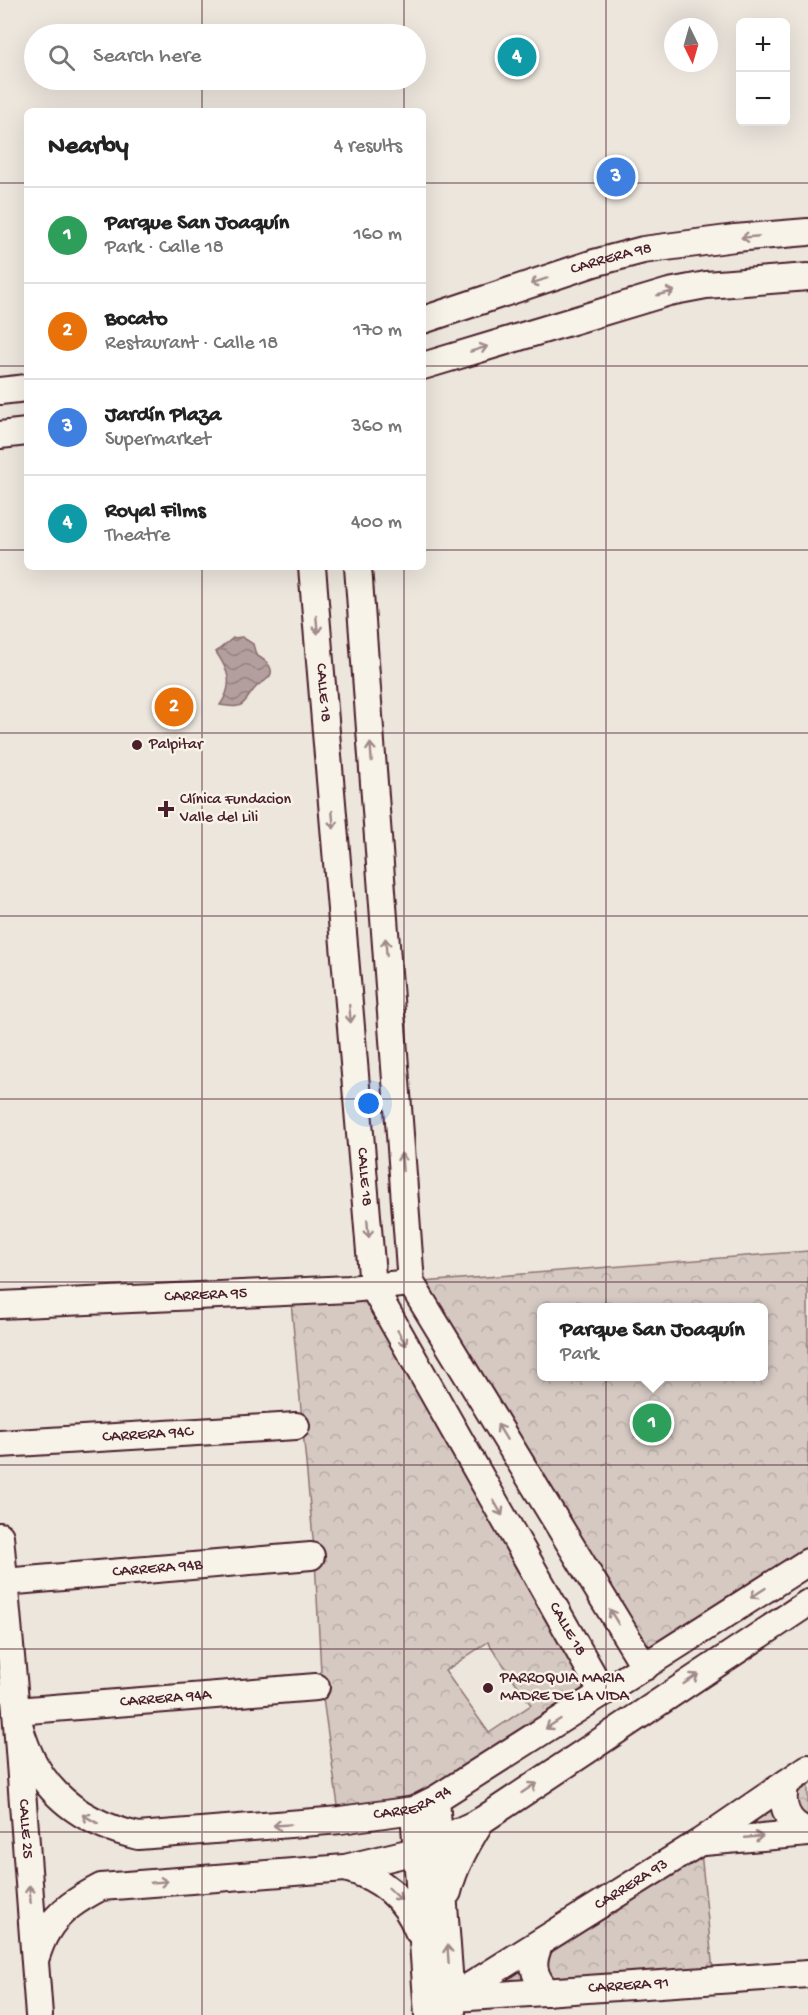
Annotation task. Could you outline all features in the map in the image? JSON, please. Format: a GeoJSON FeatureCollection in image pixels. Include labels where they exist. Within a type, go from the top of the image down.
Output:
{"type":"FeatureCollection","features":[{"type":"Feature","properties":{"kind":"street","name":"CARRERA 98"},"geometry":{"type":"LineString","coordinates":[[426,319],[594,263],[643,250],[735,238],[808,232]]}},
{"type":"Feature","properties":{"kind":"street"},"geometry":{"type":"LineString","coordinates":[[426,365],[669,292],[706,285],[808,277]]}},
{"type":"Feature","properties":{"kind":"street"},"geometry":{"type":"LineString","coordinates":[[0,391],[24,388]]}},
{"type":"Feature","properties":{"kind":"street"},"geometry":{"type":"LineString","coordinates":[[0,435],[24,432]]}},
{"type":"Feature","properties":{"kind":"street","name":"CALLE 18"},"geometry":{"type":"LineString","coordinates":[[312,570],[373,1287],[603,1693]]}},
{"type":"Feature","properties":{"kind":"street"},"geometry":{"type":"LineString","coordinates":[[358,570],[411,1283],[645,1667]]}},
{"type":"Feature","properties":{"kind":"street","name":"CARRERA 95"},"geometry":{"type":"LineString","coordinates":[[0,1305],[373,1287],[411,1283]]}},
{"type":"Feature","properties":{"kind":"street","name":"CARRERA 94C"},"geometry":{"type":"LineString","coordinates":[[0,1444],[296,1426]]}},
{"type":"Feature","properties":{"kind":"street","name":"CALLE 25"},"geometry":{"type":"LineString","coordinates":[[0,1536],[39,2015]]}},
{"type":"Feature","properties":{"kind":"street","name":"CARRERA 94B"},"geometry":{"type":"LineString","coordinates":[[4,1582],[310,1556]]}},
{"type":"Feature","properties":{"kind":"street","name":"CARRERA 94"},"geometry":{"type":"LineString","coordinates":[[16,1711],[27,1751],[47,1784],[74,1810],[96,1823],[117,1831],[138,1836],[340,1820],[425,1804],[808,1562]]}},
{"type":"Feature","properties":{"kind":"street"},"geometry":{"type":"LineString","coordinates":[[35,1960],[46,1933],[56,1920],[81,1897],[101,1887],[345,1868],[416,1851],[481,1821],[807,1598],[804,1578],[794,1574],[784,1576]]}},
{"type":"Feature","properties":{"kind":"street","name":"CARRERA 94A"},"geometry":{"type":"LineString","coordinates":[[16,1711],[316,1687]]}},
{"type":"Feature","properties":{"kind":"street","name":"CARRERA 93"},"geometry":{"type":"LineString","coordinates":[[451,2006],[540,1943],[700,1842],[808,1768]]}},
{"type":"Feature","properties":{"kind":"street"},"geometry":{"type":"LineString","coordinates":[[786,1783],[783,1796],[784,1808],[790,1820],[808,1832]]}},
{"type":"Feature","properties":{"kind":"street"},"geometry":{"type":"LineString","coordinates":[[425,1804],[439,1840],[451,2006]]}},
{"type":"Feature","properties":{"kind":"street"},"geometry":{"type":"LineString","coordinates":[[425,1804],[416,1851],[428,2015]]}},
{"type":"Feature","properties":{"kind":"street"},"geometry":{"type":"LineString","coordinates":[[444,1910],[460,1858],[481,1821]]}},
{"type":"Feature","properties":{"kind":"street"},"geometry":{"type":"LineString","coordinates":[[700,1842],[808,1832]]}},
{"type":"Feature","properties":{"kind":"street"},"geometry":{"type":"LineString","coordinates":[[345,1868],[365,1873],[383,1883],[401,1900],[414,1921],[423,1944]]}},
{"type":"Feature","properties":{"kind":"street"},"geometry":{"type":"LineString","coordinates":[[540,1943],[535,1955],[534,1969],[538,1982],[547,1992]]}},
{"type":"Feature","properties":{"kind":"street","name":"CARRERA 91"},"geometry":{"type":"LineString","coordinates":[[451,2006],[547,1992],[808,1974]]}},
{"type":"Feature","properties":{"kind":"green space"},"geometry":{"type":"Polygon","coordinates":[[[808,1251],[808,1562],[645,1667],[411,1283],[808,1251]]]}},
{"type":"Feature","properties":{"kind":"green space"},"geometry":{"type":"Polygon","coordinates":[[[373,1287],[603,1693],[436,1799],[340,1820],[322,1691],[315,1560],[290,1291],[373,1287]],[[488,1642],[445,1671],[489,1733],[531,1705],[488,1642]]]}},
{"type":"Feature","properties":{"kind":"green space"},"geometry":{"type":"Polygon","coordinates":[[[808,1768],[808,1833],[700,1842],[714,1981],[451,1998],[808,1768]]]}},
{"type":"Feature","properties":{"kind":"water"},"geometry":{"type":"Polygon","coordinates":[[[242,637],[253,644],[256,655],[267,662],[271,673],[244,703],[236,706],[220,705],[227,691],[228,678],[224,665],[216,652],[233,638],[242,637]]]}},
{"type":"Feature","properties":{"kind":"place","name":"Royal Films"},"geometry":{"type":"Point","coordinates":[517,57]}},
{"type":"Feature","properties":{"kind":"place","name":"Jardín Plaza"},"geometry":{"type":"Point","coordinates":[616,177]}},
{"type":"Feature","properties":{"kind":"place","name":"Bocato"},"geometry":{"type":"Point","coordinates":[174,707]}},
{"type":"Feature","properties":{"kind":"place","name":"Palpitar"},"geometry":{"type":"Point","coordinates":[137,745]}},
{"type":"Feature","properties":{"kind":"place","name":"Clínica Fundacion Valle del Lili"},"geometry":{"type":"Point","coordinates":[166,809]}},
{"type":"Feature","properties":{"kind":"place","name":"Parque San Joaquín"},"geometry":{"type":"Point","coordinates":[652,1423]}},
{"type":"Feature","properties":{"kind":"place","name":"PARROQUIA MARIA MADRE DE LA VIDA"},"geometry":{"type":"Point","coordinates":[488,1688]}}]}
